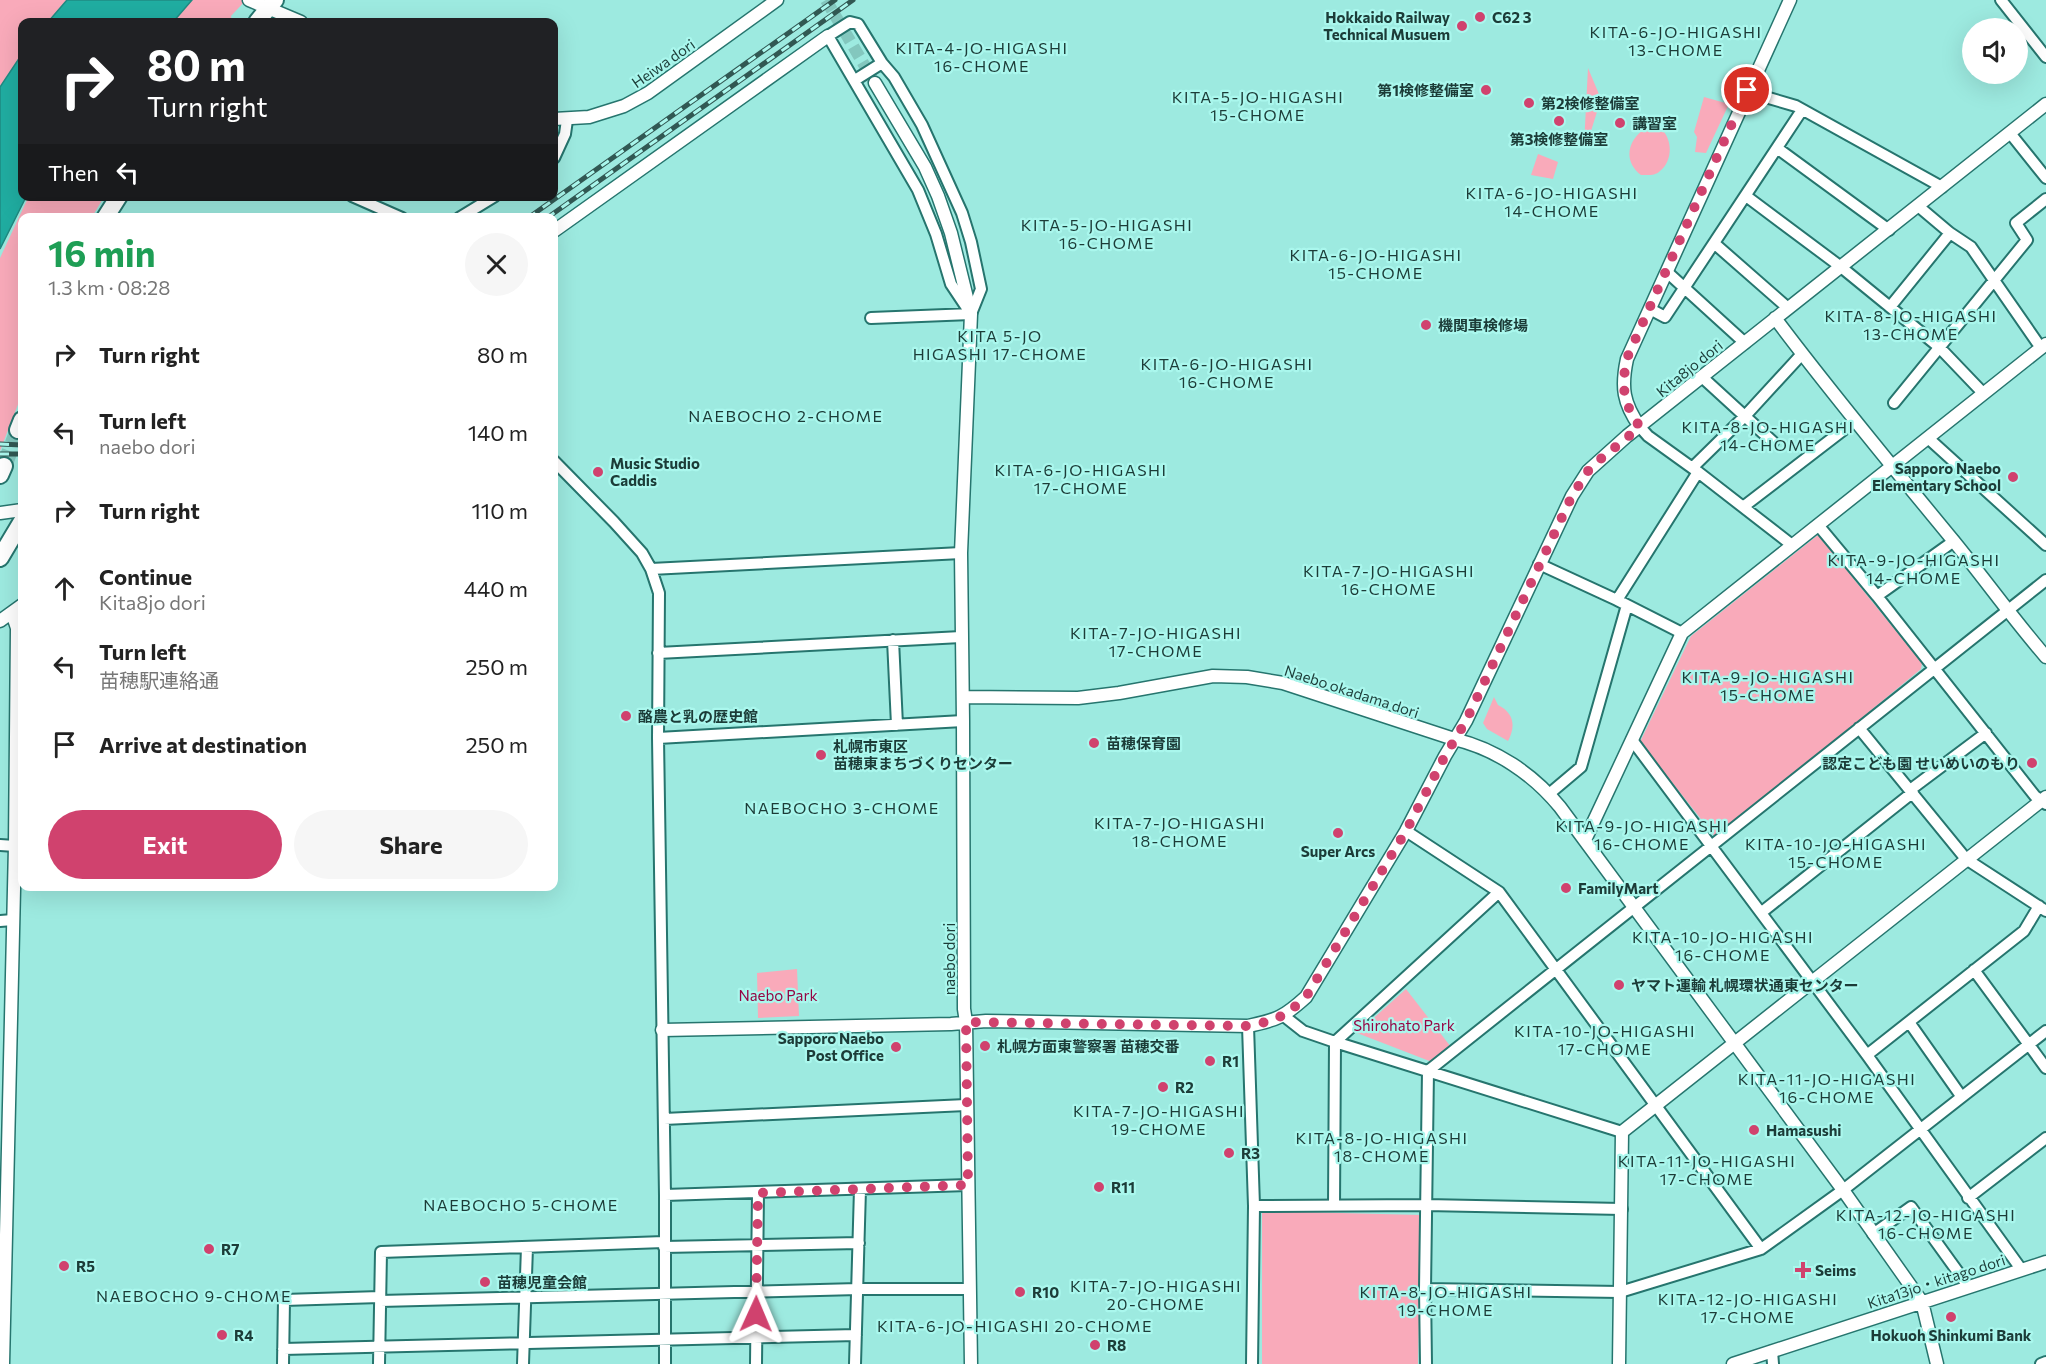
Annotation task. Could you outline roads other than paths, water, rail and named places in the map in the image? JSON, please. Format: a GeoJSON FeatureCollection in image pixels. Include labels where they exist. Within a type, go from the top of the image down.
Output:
{"type":"FeatureCollection","features":[{"type":"Feature","properties":{"kind":"highway"},"geometry":{"type":"LineString","coordinates":[[260,18],[272,4]]}},
{"type":"Feature","properties":{"kind":"highway"},"geometry":{"type":"LineString","coordinates":[[0,558],[14,514]]}},
{"type":"Feature","properties":{"kind":"street"},"geometry":{"type":"LineString","coordinates":[[249,0],[272,4],[295,18]]}},
{"type":"Feature","properties":{"kind":"street","name":"Heiwa dori"},"geometry":{"type":"LineString","coordinates":[[558,119],[602,115],[639,98],[777,0]]}},
{"type":"Feature","properties":{"kind":"street"},"geometry":{"type":"LineString","coordinates":[[1790,0],[1747,90],[1627,358],[1624,370],[1625,401],[1629,412],[1648,436],[1696,470],[1792,545]]}},
{"type":"Feature","properties":{"kind":"street"},"geometry":{"type":"LineString","coordinates":[[2001,0],[2046,57]]}},
{"type":"Feature","properties":{"kind":"street"},"geometry":{"type":"LineString","coordinates":[[558,228],[850,22],[858,24],[882,63],[894,77],[922,125],[962,213],[981,289],[970,314]]}},
{"type":"Feature","properties":{"kind":"street"},"geometry":{"type":"LineString","coordinates":[[828,36],[918,190],[936,234],[951,284],[970,314]]}},
{"type":"Feature","properties":{"kind":"street"},"geometry":{"type":"LineString","coordinates":[[855,80],[882,63]]}},
{"type":"Feature","properties":{"kind":"street"},"geometry":{"type":"LineString","coordinates":[[876,83],[925,167],[939,196],[951,233],[970,314],[961,553],[963,697]]}},
{"type":"Feature","properties":{"kind":"street"},"geometry":{"type":"LineString","coordinates":[[1747,90],[1796,106],[1942,187]]}},
{"type":"Feature","properties":{"kind":"street","name":"Kita8jo dori"},"geometry":{"type":"LineString","coordinates":[[1284,1016],[1306,997],[1406,831],[1466,721],[1572,496],[1588,471],[1603,456],[1775,318],[2046,104]]}},
{"type":"Feature","properties":{"kind":"street"},"geometry":{"type":"LineString","coordinates":[[1650,309],[1665,317],[1802,110]]}},
{"type":"Feature","properties":{"kind":"street"},"geometry":{"type":"LineString","coordinates":[[558,149],[565,134],[567,120]]}},
{"type":"Feature","properties":{"kind":"street"},"geometry":{"type":"LineString","coordinates":[[2010,133],[2046,178]]}},
{"type":"Feature","properties":{"kind":"street"},"geometry":{"type":"LineString","coordinates":[[1777,148],[1889,230]]}},
{"type":"Feature","properties":{"kind":"street"},"geometry":{"type":"LineString","coordinates":[[1746,196],[1841,267],[1939,347],[1983,393]]}},
{"type":"Feature","properties":{"kind":"street"},"geometry":{"type":"LineString","coordinates":[[1894,403],[2027,240],[2016,223],[2046,199]]}},
{"type":"Feature","properties":{"kind":"street"},"geometry":{"type":"LineString","coordinates":[[363,201],[391,213]]}},
{"type":"Feature","properties":{"kind":"street"},"geometry":{"type":"LineString","coordinates":[[467,213],[487,201]]}},
{"type":"Feature","properties":{"kind":"street"},"geometry":{"type":"LineString","coordinates":[[1585,840],[1682,633],[2043,346],[1971,247],[1918,206]]}},
{"type":"Feature","properties":{"kind":"street"},"geometry":{"type":"LineString","coordinates":[[1890,307],[1950,232]]}},
{"type":"Feature","properties":{"kind":"street"},"geometry":{"type":"LineString","coordinates":[[1715,244],[1788,308]]}},
{"type":"Feature","properties":{"kind":"street"},"geometry":{"type":"LineString","coordinates":[[1667,272],[1745,343]]}},
{"type":"Feature","properties":{"kind":"street"},"geometry":{"type":"LineString","coordinates":[[871,318],[970,314]]}},
{"type":"Feature","properties":{"kind":"street"},"geometry":{"type":"LineString","coordinates":[[1775,318],[1855,421],[2046,657]]}},
{"type":"Feature","properties":{"kind":"street"},"geometry":{"type":"LineString","coordinates":[[1549,794],[1581,767],[1622,603],[1696,470],[1802,354]]}},
{"type":"Feature","properties":{"kind":"street"},"geometry":{"type":"LineString","coordinates":[[1702,377],[1773,442]]}},
{"type":"Feature","properties":{"kind":"street"},"geometry":{"type":"LineString","coordinates":[[1743,507],[1855,421]]}},
{"type":"Feature","properties":{"kind":"street"},"geometry":{"type":"LineString","coordinates":[[1928,438],[2046,545]]}},
{"type":"Feature","properties":{"kind":"street"},"geometry":{"type":"LineString","coordinates":[[558,465],[642,554],[651,569],[659,593],[658,738],[665,1195],[664,1364]]}},
{"type":"Feature","properties":{"kind":"street"},"geometry":{"type":"LineString","coordinates":[[1622,1132],[1966,859],[2044,800],[2035,796],[1818,525]]}},
{"type":"Feature","properties":{"kind":"street"},"geometry":{"type":"LineString","coordinates":[[1877,596],[1954,541]]}},
{"type":"Feature","properties":{"kind":"street"},"geometry":{"type":"LineString","coordinates":[[651,569],[961,553]]}},
{"type":"Feature","properties":{"kind":"street"},"geometry":{"type":"LineString","coordinates":[[1539,564],[1682,633]]}},
{"type":"Feature","properties":{"kind":"street"},"geometry":{"type":"LineString","coordinates":[[1428,1071],[2046,580]]}},
{"type":"Feature","properties":{"kind":"street"},"geometry":{"type":"LineString","coordinates":[[0,621],[18,608]]}},
{"type":"Feature","properties":{"kind":"street"},"geometry":{"type":"LineString","coordinates":[[3,1364],[2,1285],[15,846],[17,628],[12,613]]}},
{"type":"Feature","properties":{"kind":"street"},"geometry":{"type":"LineString","coordinates":[[658,653],[961,637]]}},
{"type":"Feature","properties":{"kind":"street"},"geometry":{"type":"LineString","coordinates":[[892,640],[897,725]]}},
{"type":"Feature","properties":{"kind":"street","name":"Naebo okadama dori"},"geometry":{"type":"LineString","coordinates":[[963,697],[1078,698],[1213,676],[1247,677],[1283,683],[1454,740],[1471,743],[1518,766],[1549,794],[1585,840],[1923,1302],[1937,1364]]}},
{"type":"Feature","properties":{"kind":"street","name":"naebo dori"},"geometry":{"type":"LineString","coordinates":[[963,697],[964,997],[971,1364]]}},
{"type":"Feature","properties":{"kind":"street"},"geometry":{"type":"LineString","coordinates":[[658,738],[963,721]]}},
{"type":"Feature","properties":{"kind":"street"},"geometry":{"type":"LineString","coordinates":[[1859,728],[1966,859],[2042,909],[2024,931],[1867,1055]]}},
{"type":"Feature","properties":{"kind":"street"},"geometry":{"type":"LineString","coordinates":[[1762,912],[1912,793],[1914,787],[1986,733]]}},
{"type":"Feature","properties":{"kind":"street"},"geometry":{"type":"LineString","coordinates":[[1632,740],[1762,912],[2021,1269]]}},
{"type":"Feature","properties":{"kind":"street"},"geometry":{"type":"LineString","coordinates":[[1406,831],[1498,892],[1557,968],[1761,1249]]}},
{"type":"Feature","properties":{"kind":"street"},"geometry":{"type":"LineString","coordinates":[[0,845],[15,846]]}},
{"type":"Feature","properties":{"kind":"street"},"geometry":{"type":"LineString","coordinates":[[1334,1206],[1335,1042],[1498,892]]}},
{"type":"Feature","properties":{"kind":"street"},"geometry":{"type":"LineString","coordinates":[[0,921],[13,920]]}},
{"type":"Feature","properties":{"kind":"street"},"geometry":{"type":"LineString","coordinates":[[1974,970],[2046,1068]]}},
{"type":"Feature","properties":{"kind":"street"},"geometry":{"type":"LineString","coordinates":[[662,1030],[966,1022],[1248,1026],[1284,1016],[1303,1030],[1335,1042],[1622,1132]]}},
{"type":"Feature","properties":{"kind":"street"},"geometry":{"type":"LineString","coordinates":[[1909,1022],[1961,1096]]}},
{"type":"Feature","properties":{"kind":"street"},"geometry":{"type":"LineString","coordinates":[[1248,1026],[1254,1206],[1252,1364]]}},
{"type":"Feature","properties":{"kind":"street"},"geometry":{"type":"LineString","coordinates":[[1425,1289],[1620,1292],[1761,1249],[1843,1190],[2046,1031]]}},
{"type":"Feature","properties":{"kind":"street"},"geometry":{"type":"LineString","coordinates":[[1426,1364],[1428,1071]]}},
{"type":"Feature","properties":{"kind":"street"},"geometry":{"type":"LineString","coordinates":[[664,1119],[966,1105]]}},
{"type":"Feature","properties":{"kind":"street"},"geometry":{"type":"LineString","coordinates":[[1619,1364],[1622,1132]]}},
{"type":"Feature","properties":{"kind":"street"},"geometry":{"type":"LineString","coordinates":[[1968,1198],[2046,1138]]}},
{"type":"Feature","properties":{"kind":"street"},"geometry":{"type":"LineString","coordinates":[[665,1195],[968,1185]]}},
{"type":"Feature","properties":{"kind":"street"},"geometry":{"type":"LineString","coordinates":[[855,1364],[860,1189]]}},
{"type":"Feature","properties":{"kind":"street"},"geometry":{"type":"LineString","coordinates":[[756,1364],[758,1193]]}},
{"type":"Feature","properties":{"kind":"street"},"geometry":{"type":"LineString","coordinates":[[1254,1206],[1426,1205],[1622,1209]]}},
{"type":"Feature","properties":{"kind":"street"},"geometry":{"type":"LineString","coordinates":[[1873,1234],[1911,1207],[1968,1286]]}},
{"type":"Feature","properties":{"kind":"street"},"geometry":{"type":"LineString","coordinates":[[379,1364],[381,1252],[527,1247],[858,1243]]}},
{"type":"Feature","properties":{"kind":"street"},"geometry":{"type":"LineString","coordinates":[[523,1364],[527,1247]]}},
{"type":"Feature","properties":{"kind":"street","name":"Kita13jo・kitago dori"},"geometry":{"type":"LineString","coordinates":[[1733,1364],[1772,1358],[1968,1286],[2046,1262]]}},
{"type":"Feature","properties":{"kind":"street"},"geometry":{"type":"LineString","coordinates":[[283,1364],[284,1300],[524,1298],[858,1288],[970,1289]]}},
{"type":"Feature","properties":{"kind":"street"},"geometry":{"type":"LineString","coordinates":[[283,1349],[856,1335]]}},
{"type":"Feature","properties":{"kind":"street"},"geometry":{"type":"LineString","coordinates":[[2041,1364],[2046,1362]]}},
{"type":"Feature","properties":{"kind":"water"},"geometry":{"type":"Polygon","coordinates":[[[67,0],[192,0],[176,18],[51,18],[67,0]]]}},
{"type":"Feature","properties":{"kind":"water"},"geometry":{"type":"Polygon","coordinates":[[[18,60],[18,201],[24,201],[0,249],[0,87],[18,60]]]}},
{"type":"Feature","properties":{"kind":"tunnel"},"geometry":{"type":"LineString","coordinates":[[826,0],[873,80]]}},
{"type":"Feature","properties":{"kind":"tunnel"},"geometry":{"type":"LineString","coordinates":[[4,466],[18,430]]}},
{"type":"Feature","properties":{"kind":"railway"},"geometry":{"type":"LineString","coordinates":[[558,197],[835,0]]}},
{"type":"Feature","properties":{"kind":"railway"},"geometry":{"type":"LineString","coordinates":[[554,213],[853,0]]}},
{"type":"Feature","properties":{"kind":"railway"},"geometry":{"type":"LineString","coordinates":[[535,213],[552,201]]}},
{"type":"Feature","properties":{"kind":"railway"},"geometry":{"type":"LineString","coordinates":[[0,444],[18,445]]}},
{"type":"Feature","properties":{"kind":"railway"},"geometry":{"type":"LineString","coordinates":[[0,454],[18,454]]}},
{"type":"Feature","properties":{"kind":"place","name":"C62 3"},"geometry":{"type":"Point","coordinates":[1480,17]}},
{"type":"Feature","properties":{"kind":"place","name":"Hokkaido Railway Technical Musuem"},"geometry":{"type":"Point","coordinates":[1462,26]}},
{"type":"Feature","properties":{"kind":"place","name":"第1検修整備室"},"geometry":{"type":"Point","coordinates":[1486,90]}},
{"type":"Feature","properties":{"kind":"place","name":"第2検修整備室"},"geometry":{"type":"Point","coordinates":[1529,103]}},
{"type":"Feature","properties":{"kind":"place","name":"第3検修整備室"},"geometry":{"type":"Point","coordinates":[1559,121]}},
{"type":"Feature","properties":{"kind":"place","name":"講習室"},"geometry":{"type":"Point","coordinates":[1620,123]}},
{"type":"Feature","properties":{"kind":"place","name":"機関車検修場"},"geometry":{"type":"Point","coordinates":[1426,325]}},
{"type":"Feature","properties":{"kind":"place","name":"Music Studio Caddis"},"geometry":{"type":"Point","coordinates":[598,472]}},
{"type":"Feature","properties":{"kind":"place","name":"Sapporo Naebo Elementary School"},"geometry":{"type":"Point","coordinates":[2013,477]}},
{"type":"Feature","properties":{"kind":"place","name":"酪農と乳の歴史館"},"geometry":{"type":"Point","coordinates":[626,716]}},
{"type":"Feature","properties":{"kind":"place","name":"苗穂保育園"},"geometry":{"type":"Point","coordinates":[1094,743]}},
{"type":"Feature","properties":{"kind":"place","name":"札幌市東区 苗穂東まちづくりセンター"},"geometry":{"type":"Point","coordinates":[821,755]}},
{"type":"Feature","properties":{"kind":"place","name":"認定こども園 せいめいのもり"},"geometry":{"type":"Point","coordinates":[2032,763]}},
{"type":"Feature","properties":{"kind":"place","name":"Super Arcs"},"geometry":{"type":"Point","coordinates":[1338,833]}},
{"type":"Feature","properties":{"kind":"place","name":"FamilyMart"},"geometry":{"type":"Point","coordinates":[1566,888]}},
{"type":"Feature","properties":{"kind":"place","name":"ヤマト運輸 札幌環状通東センター"},"geometry":{"type":"Point","coordinates":[1619,985]}},
{"type":"Feature","properties":{"kind":"place","name":"札幌方面東警察署 苗穂交番"},"geometry":{"type":"Point","coordinates":[985,1046]}},
{"type":"Feature","properties":{"kind":"place","name":"Sapporo Naebo Post Office"},"geometry":{"type":"Point","coordinates":[896,1047]}},
{"type":"Feature","properties":{"kind":"place","name":"R1"},"geometry":{"type":"Point","coordinates":[1210,1061]}},
{"type":"Feature","properties":{"kind":"place","name":"R2"},"geometry":{"type":"Point","coordinates":[1163,1087]}},
{"type":"Feature","properties":{"kind":"place","name":"Hamasushi"},"geometry":{"type":"Point","coordinates":[1754,1130]}},
{"type":"Feature","properties":{"kind":"place","name":"R3"},"geometry":{"type":"Point","coordinates":[1229,1153]}},
{"type":"Feature","properties":{"kind":"place","name":"R11"},"geometry":{"type":"Point","coordinates":[1099,1187]}},
{"type":"Feature","properties":{"kind":"place","name":"R7"},"geometry":{"type":"Point","coordinates":[209,1249]}},
{"type":"Feature","properties":{"kind":"place","name":"R5"},"geometry":{"type":"Point","coordinates":[64,1266]}},
{"type":"Feature","properties":{"kind":"place","name":"Seims"},"geometry":{"type":"Point","coordinates":[1803,1270]}},
{"type":"Feature","properties":{"kind":"place","name":"苗穂児童会館"},"geometry":{"type":"Point","coordinates":[485,1282]}},
{"type":"Feature","properties":{"kind":"place","name":"R10"},"geometry":{"type":"Point","coordinates":[1020,1292]}},
{"type":"Feature","properties":{"kind":"place","name":"Hokuoh Shinkumi Bank"},"geometry":{"type":"Point","coordinates":[1951,1317]}},
{"type":"Feature","properties":{"kind":"place","name":"R4"},"geometry":{"type":"Point","coordinates":[222,1335]}},
{"type":"Feature","properties":{"kind":"place","name":"R8"},"geometry":{"type":"Point","coordinates":[1095,1345]}},
{"type":"Feature","properties":{"kind":"district","name":"KITA-6-JO-HIGASHI 13-CHOME"},"geometry":{"type":"Point","coordinates":[1676,40]}},
{"type":"Feature","properties":{"kind":"district","name":"KITA-4-JO-HIGASHI 16-CHOME"},"geometry":{"type":"Point","coordinates":[982,56]}},
{"type":"Feature","properties":{"kind":"district","name":"KITA-5-JO-HIGASHI 15-CHOME"},"geometry":{"type":"Point","coordinates":[1258,105]}},
{"type":"Feature","properties":{"kind":"district","name":"KITA-6-JO-HIGASHI 14-CHOME"},"geometry":{"type":"Point","coordinates":[1552,201]}},
{"type":"Feature","properties":{"kind":"district","name":"KITA-5-JO-HIGASHI 16-CHOME"},"geometry":{"type":"Point","coordinates":[1107,233]}},
{"type":"Feature","properties":{"kind":"district","name":"KITA-6-JO-HIGASHI 15-CHOME"},"geometry":{"type":"Point","coordinates":[1376,263]}},
{"type":"Feature","properties":{"kind":"district","name":"KITA-8-JO-HIGASHI 13-CHOME"},"geometry":{"type":"Point","coordinates":[1911,324]}},
{"type":"Feature","properties":{"kind":"district","name":"KITA 5-JO HIGASHI 17-CHOME"},"geometry":{"type":"Point","coordinates":[1000,344]}},
{"type":"Feature","properties":{"kind":"district","name":"KITA-6-JO-HIGASHI 16-CHOME"},"geometry":{"type":"Point","coordinates":[1227,372]}},
{"type":"Feature","properties":{"kind":"district","name":"NAEBOCHO 2-CHOME"},"geometry":{"type":"Point","coordinates":[786,415]}},
{"type":"Feature","properties":{"kind":"district","name":"KITA-8-JO-HIGASHI 14-CHOME"},"geometry":{"type":"Point","coordinates":[1768,435]}},
{"type":"Feature","properties":{"kind":"district","name":"KITA-6-JO-HIGASHI 17-CHOME"},"geometry":{"type":"Point","coordinates":[1081,478]}},
{"type":"Feature","properties":{"kind":"district","name":"KITA-9-JO-HIGASHI 14-CHOME"},"geometry":{"type":"Point","coordinates":[1914,568]}},
{"type":"Feature","properties":{"kind":"district","name":"KITA-7-JO-HIGASHI 16-CHOME"},"geometry":{"type":"Point","coordinates":[1389,579]}},
{"type":"Feature","properties":{"kind":"district","name":"KITA-7-JO-HIGASHI 17-CHOME"},"geometry":{"type":"Point","coordinates":[1156,641]}},
{"type":"Feature","properties":{"kind":"district","name":"KITA-9-JO-HIGASHI 15-CHOME"},"geometry":{"type":"Point","coordinates":[1768,685]}},
{"type":"Feature","properties":{"kind":"district","name":"NAEBOCHO 3-CHOME"},"geometry":{"type":"Point","coordinates":[842,807]}},
{"type":"Feature","properties":{"kind":"district","name":"KITA-7-JO-HIGASHI 18-CHOME"},"geometry":{"type":"Point","coordinates":[1180,831]}},
{"type":"Feature","properties":{"kind":"district","name":"KITA-9-JO-HIGASHI 16-CHOME"},"geometry":{"type":"Point","coordinates":[1642,834]}},
{"type":"Feature","properties":{"kind":"district","name":"KITA-10-JO-HIGASHI 15-CHOME"},"geometry":{"type":"Point","coordinates":[1836,852]}},
{"type":"Feature","properties":{"kind":"district","name":"KITA-10-JO-HIGASHI 16-CHOME"},"geometry":{"type":"Point","coordinates":[1723,945]}},
{"type":"Feature","properties":{"kind":"district","name":"KITA-10-JO-HIGASHI 17-CHOME"},"geometry":{"type":"Point","coordinates":[1605,1039]}},
{"type":"Feature","properties":{"kind":"district","name":"KITA-11-JO-HIGASHI 16-CHOME"},"geometry":{"type":"Point","coordinates":[1827,1087]}},
{"type":"Feature","properties":{"kind":"district","name":"KITA-7-JO-HIGASHI 19-CHOME"},"geometry":{"type":"Point","coordinates":[1159,1119]}},
{"type":"Feature","properties":{"kind":"district","name":"KITA-8-JO-HIGASHI 18-CHOME"},"geometry":{"type":"Point","coordinates":[1382,1146]}},
{"type":"Feature","properties":{"kind":"district","name":"KITA-11-JO-HIGASHI 17-CHOME"},"geometry":{"type":"Point","coordinates":[1707,1169]}},
{"type":"Feature","properties":{"kind":"district","name":"NAEBOCHO 5-CHOME"},"geometry":{"type":"Point","coordinates":[521,1204]}},
{"type":"Feature","properties":{"kind":"district","name":"KITA-12-JO-HIGASHI 16-CHOME"},"geometry":{"type":"Point","coordinates":[1926,1223]}},
{"type":"Feature","properties":{"kind":"district","name":"KITA-7-JO-HIGASHI 20-CHOME"},"geometry":{"type":"Point","coordinates":[1156,1294]}},
{"type":"Feature","properties":{"kind":"district","name":"NAEBOCHO 9-CHOME"},"geometry":{"type":"Point","coordinates":[194,1295]}},
{"type":"Feature","properties":{"kind":"district","name":"KITA-8-JO-HIGASHI 19-CHOME"},"geometry":{"type":"Point","coordinates":[1446,1300]}},
{"type":"Feature","properties":{"kind":"district","name":"KITA-12-JO-HIGASHI 17-CHOME"},"geometry":{"type":"Point","coordinates":[1748,1307]}},
{"type":"Feature","properties":{"kind":"district","name":"KITA-6-JO-HIGASHI 20-CHOME"},"geometry":{"type":"Point","coordinates":[1015,1325]}},
{"type":"Feature","properties":{"kind":"park label","name":"Naebo Park"},"geometry":{"type":"Point","coordinates":[778,995]}},
{"type":"Feature","properties":{"kind":"park label","name":"Shirohato Park"},"geometry":{"type":"Point","coordinates":[1404,1025]}}]}
